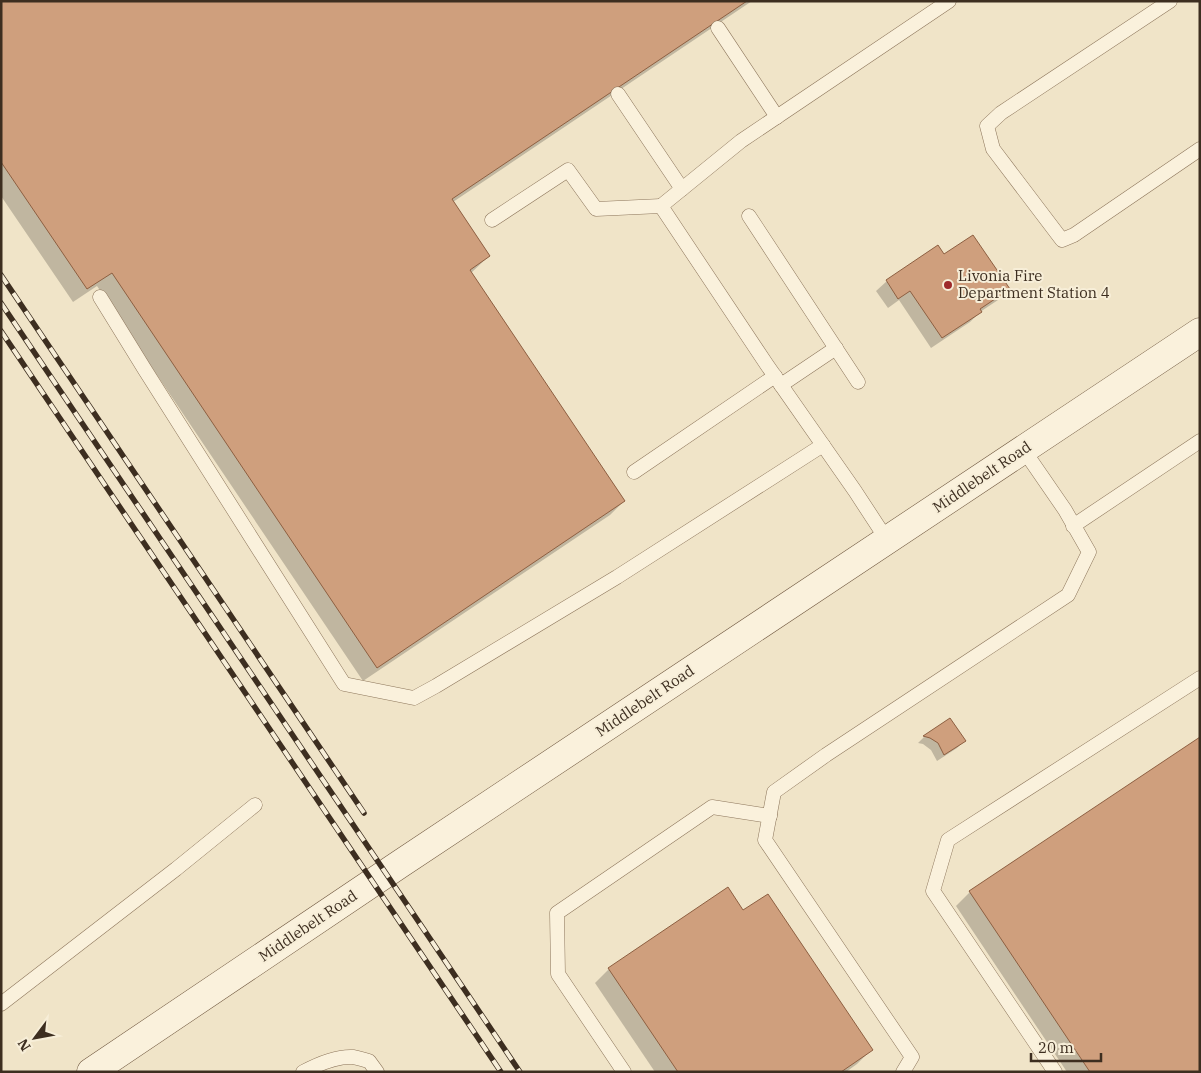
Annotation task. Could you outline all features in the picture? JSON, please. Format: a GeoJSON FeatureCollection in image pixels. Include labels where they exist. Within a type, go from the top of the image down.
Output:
{"type":"FeatureCollection","features":[{"type":"Feature","properties":{"kind":"main road","name":"Middlebelt Road"},"geometry":{"type":"LineString","coordinates":[[91,1072],[1200,332]]}},
{"type":"Feature","properties":{"kind":"lane"},"geometry":{"type":"LineString","coordinates":[[492,220],[568,170],[596,210],[661,206],[741,141],[949,1]]}},
{"type":"Feature","properties":{"kind":"lane"},"geometry":{"type":"LineString","coordinates":[[1170,1],[1001,113],[987,126],[993,149],[1062,240],[1074,235],[1200,149]]}},
{"type":"Feature","properties":{"kind":"lane"},"geometry":{"type":"LineString","coordinates":[[718,28],[777,117]]}},
{"type":"Feature","properties":{"kind":"lane"},"geometry":{"type":"LineString","coordinates":[[618,94],[682,189]]}},
{"type":"Feature","properties":{"kind":"lane"},"geometry":{"type":"LineString","coordinates":[[661,206],[887,540]]}},
{"type":"Feature","properties":{"kind":"lane"},"geometry":{"type":"LineString","coordinates":[[749,216],[858,382]]}},
{"type":"Feature","properties":{"kind":"lane"},"geometry":{"type":"LineString","coordinates":[[100,297],[344,684],[414,698],[617,578],[823,445]]}},
{"type":"Feature","properties":{"kind":"lane"},"geometry":{"type":"LineString","coordinates":[[634,472],[778,381],[836,348]]}},
{"type":"Feature","properties":{"kind":"lane"},"geometry":{"type":"LineString","coordinates":[[1074,526],[1200,441]]}},
{"type":"Feature","properties":{"kind":"lane"},"geometry":{"type":"LineString","coordinates":[[903,1072],[912,1057],[766,840],[774,792],[826,755],[1068,595],[1089,552],[1065,510],[1023,450]]}},
{"type":"Feature","properties":{"kind":"lane"},"geometry":{"type":"LineString","coordinates":[[1055,1072],[933,891],[948,840],[1200,678]]}},
{"type":"Feature","properties":{"kind":"lane"},"geometry":{"type":"LineString","coordinates":[[1,1004],[176,869],[255,805]]}},
{"type":"Feature","properties":{"kind":"lane"},"geometry":{"type":"LineString","coordinates":[[624,1072],[558,974],[557,913],[712,807],[770,816]]}},
{"type":"Feature","properties":{"kind":"lane"},"geometry":{"type":"LineString","coordinates":[[303,1072],[315,1065],[353,1057],[369,1060],[376,1072]]}},
{"type":"Feature","properties":{"kind":"building"},"geometry":{"type":"Polygon","coordinates":[[[1,1],[747,1],[452,199],[490,256],[470,270],[625,501],[377,668],[112,273],[87,289],[1,162],[1,1]]]}},
{"type":"Feature","properties":{"kind":"building","name":"Livonia Fire Department Station 4"},"geometry":{"type":"Polygon","coordinates":[[[973,235],[1010,289],[980,309],[982,312],[942,338],[910,291],[898,299],[886,280],[938,245],[944,254],[973,235]]]}},
{"type":"Feature","properties":{"kind":"building"},"geometry":{"type":"Polygon","coordinates":[[[950,718],[966,741],[944,755],[938,743],[923,736],[950,718]]]}},
{"type":"Feature","properties":{"kind":"building"},"geometry":{"type":"Polygon","coordinates":[[[1200,737],[1200,1072],[1090,1072],[969,891],[1200,737]]]}},
{"type":"Feature","properties":{"kind":"building"},"geometry":{"type":"Polygon","coordinates":[[[728,887],[743,910],[768,894],[873,1050],[841,1072],[678,1072],[608,968],[728,887]]]}},
{"type":"Feature","properties":{"kind":"railway"},"geometry":{"type":"LineString","coordinates":[[1,275],[364,813]]}},
{"type":"Feature","properties":{"kind":"railway"},"geometry":{"type":"LineString","coordinates":[[1,303],[520,1072]]}},
{"type":"Feature","properties":{"kind":"railway"},"geometry":{"type":"LineString","coordinates":[[1,331],[501,1072]]}},
{"type":"Feature","properties":{"kind":"place","name":"Livonia Fire Department Station 4"},"geometry":{"type":"Point","coordinates":[948,285]}}]}
